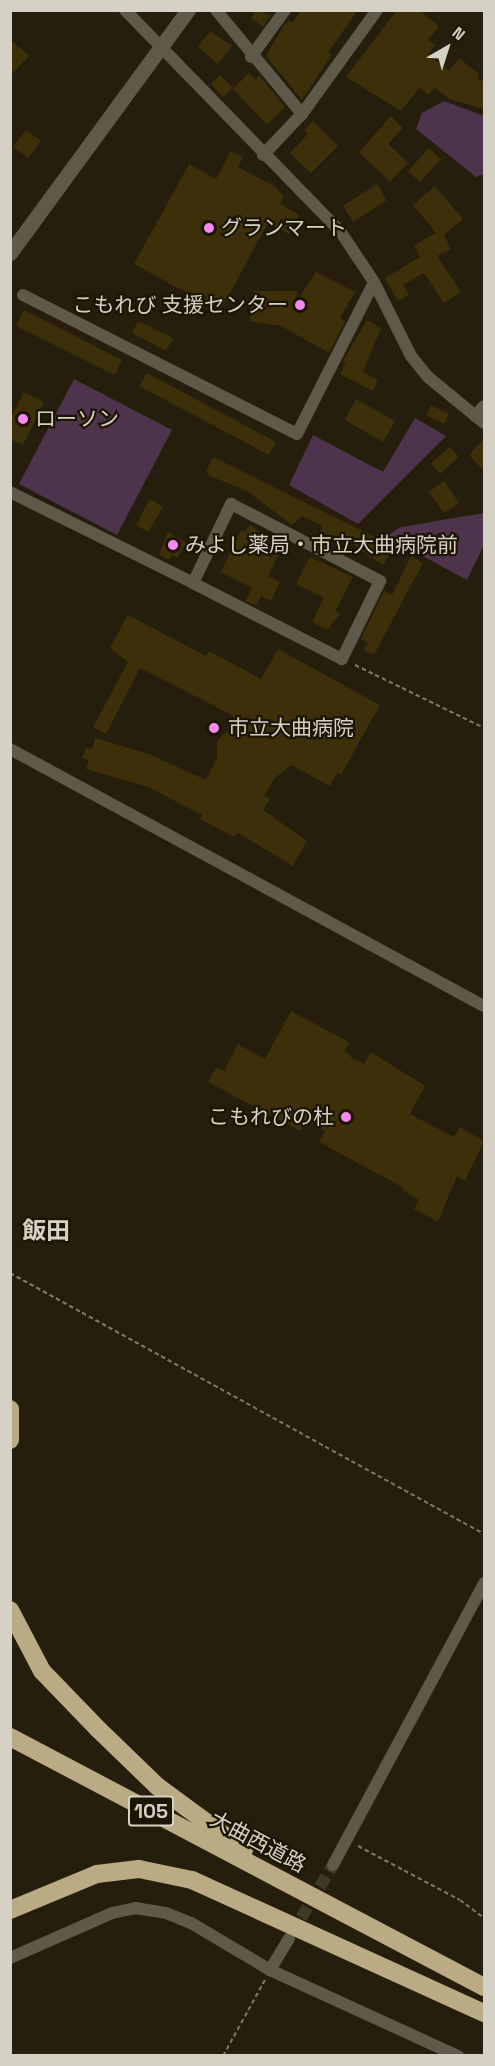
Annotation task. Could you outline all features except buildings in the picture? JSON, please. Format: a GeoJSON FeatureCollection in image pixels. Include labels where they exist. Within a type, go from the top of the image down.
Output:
{"type":"FeatureCollection","features":[{"type":"Feature","properties":{"kind":"highway"},"geometry":{"type":"LineString","coordinates":[[10,1409],[10,1440]]}},
{"type":"Feature","properties":{"kind":"highway"},"geometry":{"type":"LineString","coordinates":[[10,1610],[42,1671],[98,1729],[157,1786],[292,1886]]}},
{"type":"Feature","properties":{"kind":"highway","name":"大曲西道路"},"geometry":{"type":"LineString","coordinates":[[10,1737],[484,1987]]}},
{"type":"Feature","properties":{"kind":"highway"},"geometry":{"type":"LineString","coordinates":[[10,1910],[97,1874],[139,1869],[192,1880],[484,2013]]}},
{"type":"Feature","properties":{"kind":"street"},"geometry":{"type":"LineString","coordinates":[[125,10],[263,155],[340,231],[374,282],[411,356],[429,378],[480,419],[484,406]]}},
{"type":"Feature","properties":{"kind":"street"},"geometry":{"type":"LineString","coordinates":[[10,253],[158,47],[188,10]]}},
{"type":"Feature","properties":{"kind":"street"},"geometry":{"type":"LineString","coordinates":[[216,10],[251,57],[302,114]]}},
{"type":"Feature","properties":{"kind":"street"},"geometry":{"type":"LineString","coordinates":[[251,57],[285,10]]}},
{"type":"Feature","properties":{"kind":"street"},"geometry":{"type":"LineString","coordinates":[[263,155],[302,114],[377,10]]}},
{"type":"Feature","properties":{"kind":"street"},"geometry":{"type":"LineString","coordinates":[[23,295],[297,434],[374,282]]}},
{"type":"Feature","properties":{"kind":"street"},"geometry":{"type":"LineString","coordinates":[[10,492],[342,659],[380,581],[231,504],[193,583]]}},
{"type":"Feature","properties":{"kind":"street"},"geometry":{"type":"LineString","coordinates":[[10,749],[484,1006]]}},
{"type":"Feature","properties":{"kind":"street"},"geometry":{"type":"LineString","coordinates":[[333,1864],[484,1583]]}},
{"type":"Feature","properties":{"kind":"street"},"geometry":{"type":"LineString","coordinates":[[10,1958],[112,1913],[135,1908],[166,1913],[191,1923],[270,1970],[458,2055]]}},
{"type":"Feature","properties":{"kind":"street"},"geometry":{"type":"LineString","coordinates":[[270,1970],[290,1938]]}},
{"type":"Feature","properties":{"kind":"path"},"geometry":{"type":"LineString","coordinates":[[342,659],[484,728]]}},
{"type":"Feature","properties":{"kind":"path"},"geometry":{"type":"LineString","coordinates":[[10,1273],[484,1534]]}},
{"type":"Feature","properties":{"kind":"path"},"geometry":{"type":"LineString","coordinates":[[347,1840],[460,1900],[484,1918]]}},
{"type":"Feature","properties":{"kind":"path"},"geometry":{"type":"LineString","coordinates":[[223,2055],[270,1970]]}},
{"type":"Feature","properties":{"kind":"shaded area"},"geometry":{"type":"Polygon","coordinates":[[[444,101],[484,116],[484,174],[476,177],[416,129],[422,113],[444,101]]]}},
{"type":"Feature","properties":{"kind":"shaded area"},"geometry":{"type":"Polygon","coordinates":[[[74,379],[172,430],[117,535],[19,484],[74,379]]]}},
{"type":"Feature","properties":{"kind":"shaded area"},"geometry":{"type":"Polygon","coordinates":[[[415,418],[446,436],[358,524],[289,485],[313,435],[383,472],[415,418]]]}},
{"type":"Feature","properties":{"kind":"shaded area"},"geometry":{"type":"Polygon","coordinates":[[[484,513],[484,545],[467,580],[386,536],[401,527],[484,513]]]}},
{"type":"Feature","properties":{"kind":"tunnel"},"geometry":{"type":"LineString","coordinates":[[292,1933],[333,1865]]}},
{"type":"Feature","properties":{"kind":"place","name":"グランマート"},"geometry":{"type":"Point","coordinates":[209,228]}},
{"type":"Feature","properties":{"kind":"place","name":"こもれび 支援センター"},"geometry":{"type":"Point","coordinates":[300,305]}},
{"type":"Feature","properties":{"kind":"place","name":"ローソン"},"geometry":{"type":"Point","coordinates":[23,419]}},
{"type":"Feature","properties":{"kind":"place","name":"みよし薬局・市立大曲病院前"},"geometry":{"type":"Point","coordinates":[173,545]}},
{"type":"Feature","properties":{"kind":"place","name":"市立大曲病院"},"geometry":{"type":"Point","coordinates":[214,728]}},
{"type":"Feature","properties":{"kind":"place","name":"こもれびの杜"},"geometry":{"type":"Point","coordinates":[346,1117]}},
{"type":"Feature","properties":{"kind":"district","name":"飯田"},"geometry":{"type":"Point","coordinates":[46,1231]}}]}
